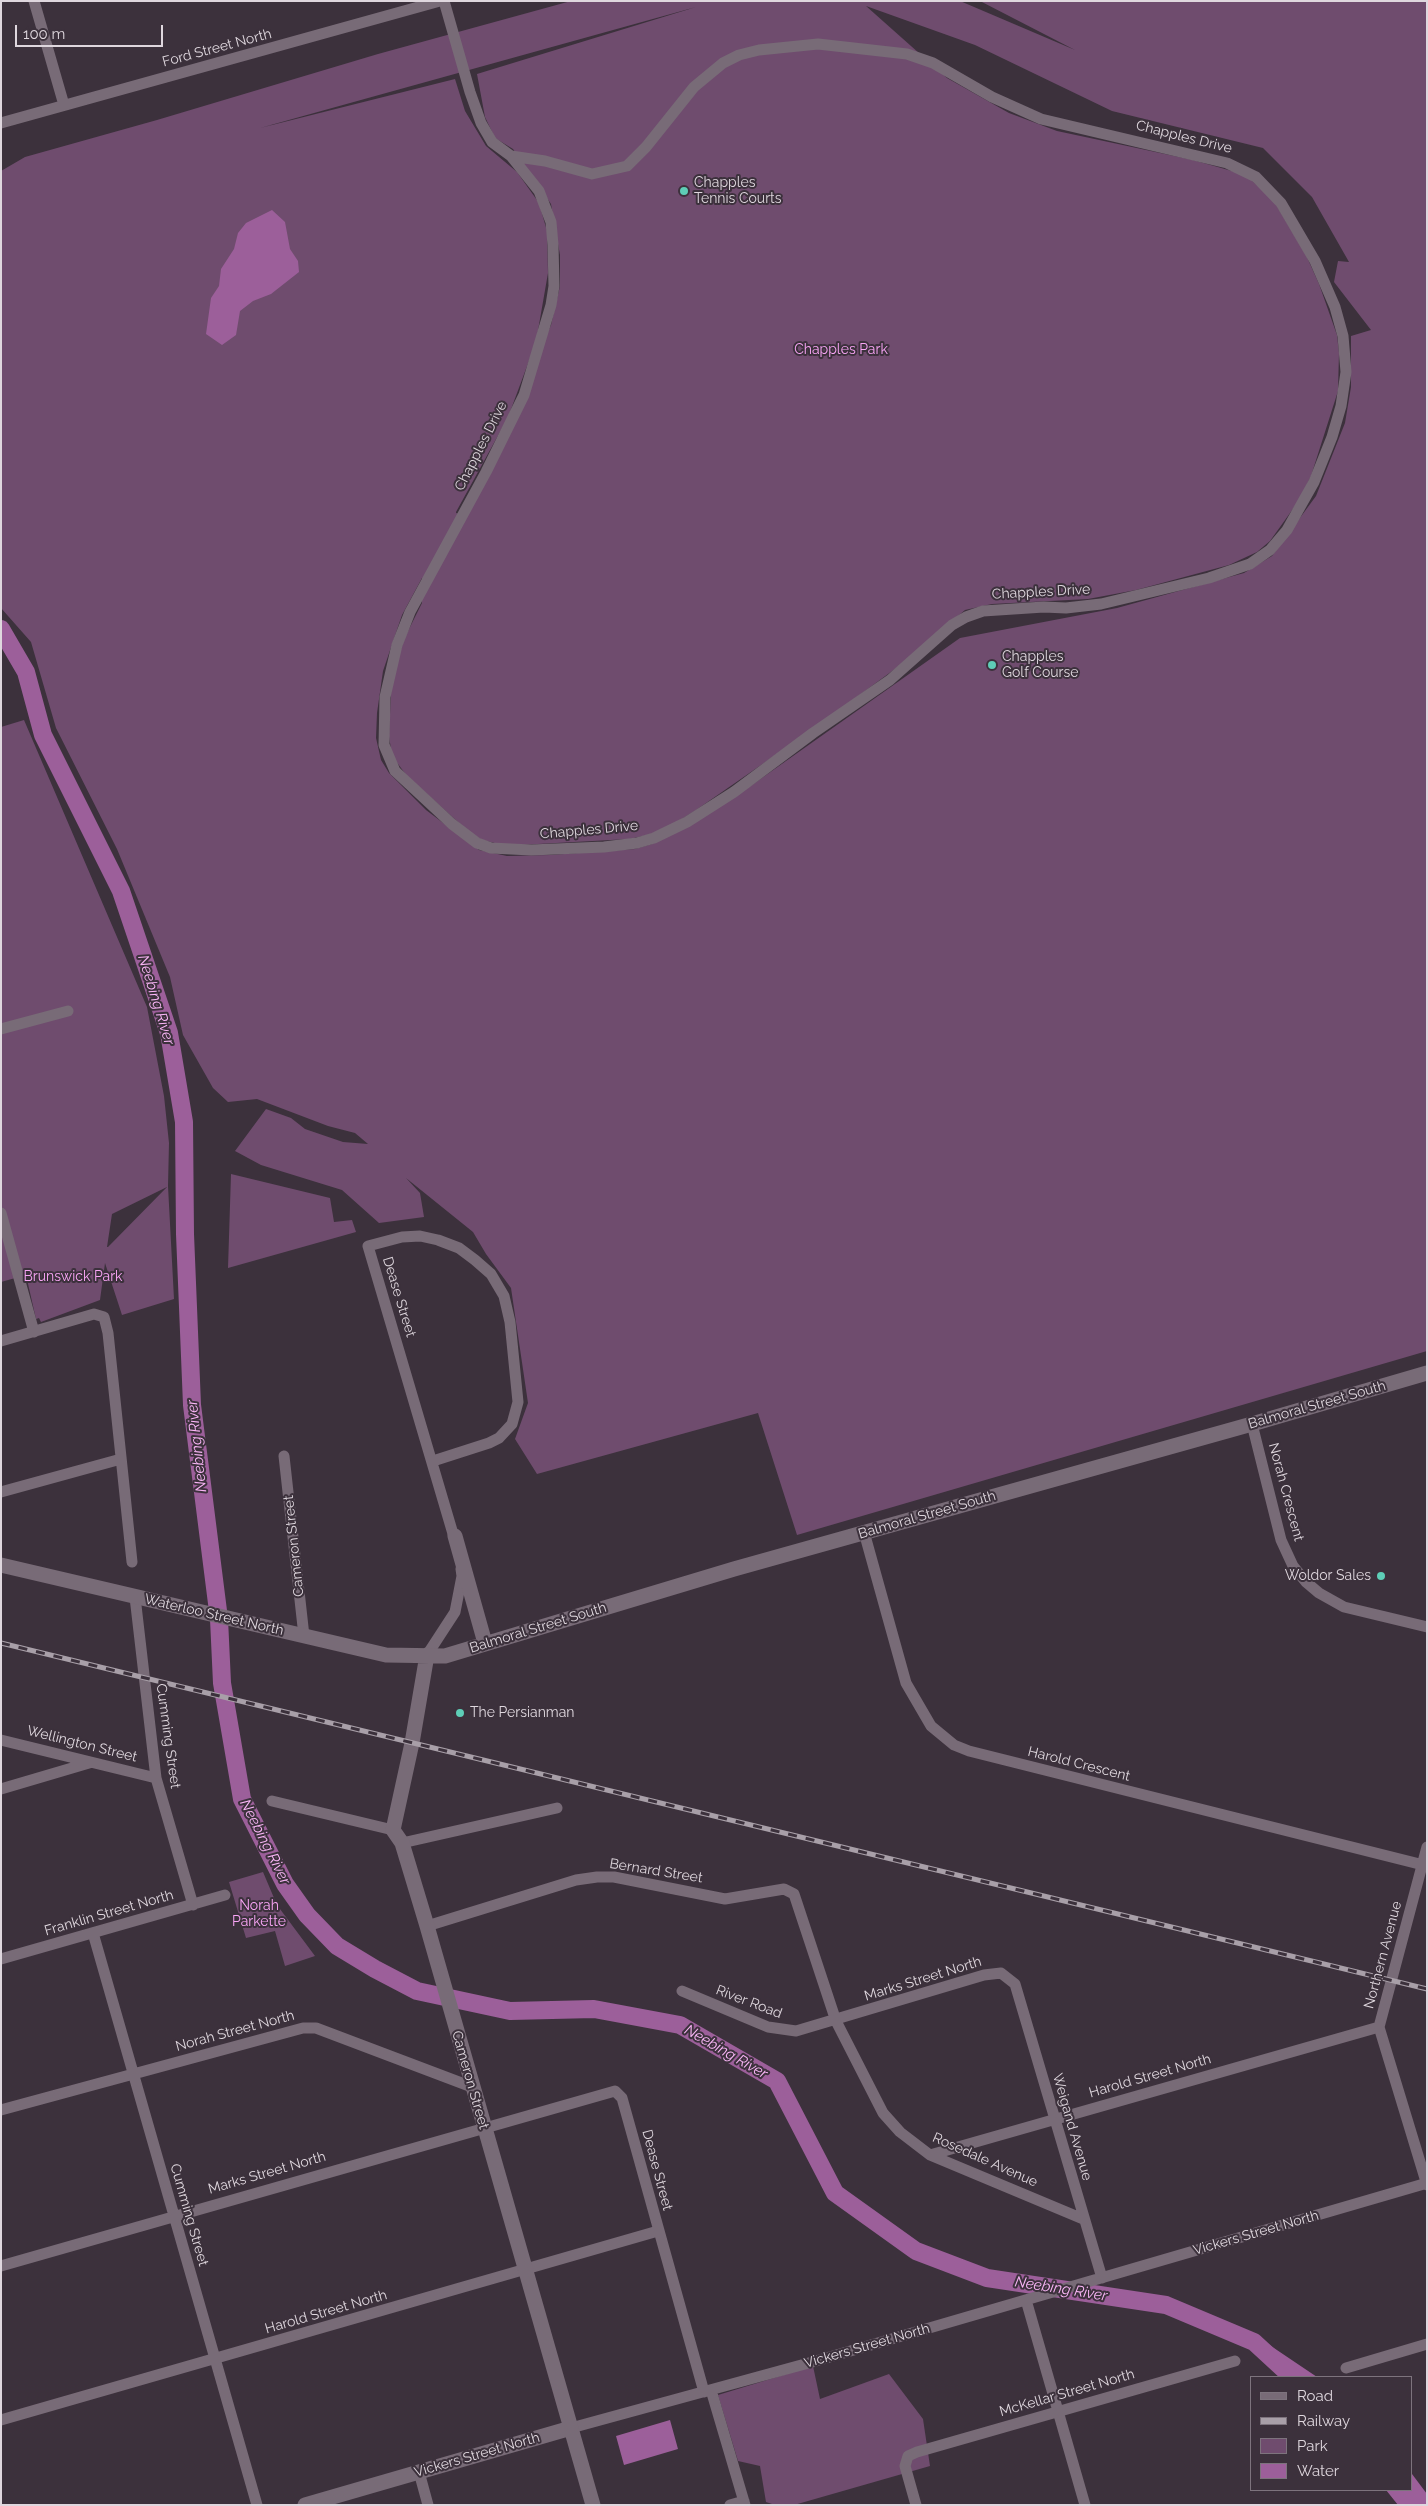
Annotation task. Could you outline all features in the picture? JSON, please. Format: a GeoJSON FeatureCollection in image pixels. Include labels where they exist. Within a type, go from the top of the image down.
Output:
{"type":"FeatureCollection","features":[{"type":"Feature","properties":{"kind":"main road","name":"Balmoral Street South"},"geometry":{"type":"LineString","coordinates":[[427,1655],[445,1656],[864,1532],[1252,1424],[1427,1373]]}},
{"type":"Feature","properties":{"kind":"main road"},"geometry":{"type":"LineString","coordinates":[[455,1536],[485,1643]]}},
{"type":"Feature","properties":{"kind":"main road","name":"Waterloo Street North"},"geometry":{"type":"LineString","coordinates":[[1,1565],[386,1656],[427,1655]]}},
{"type":"Feature","properties":{"kind":"main road"},"geometry":{"type":"LineString","coordinates":[[393,1830],[412,1743],[427,1655]]}},
{"type":"Feature","properties":{"kind":"main road","name":"Cameron Street"},"geometry":{"type":"LineString","coordinates":[[393,1830],[402,1843],[427,1926],[483,2127],[593,2505]]}},
{"type":"Feature","properties":{"kind":"main road","name":"Vickers Street North"},"geometry":{"type":"LineString","coordinates":[[305,2505],[572,2428]]}},
{"type":"Feature","properties":{"kind":"street"},"geometry":{"type":"LineString","coordinates":[[34,1],[64,105]]}},
{"type":"Feature","properties":{"kind":"street","name":"Ford Street North"},"geometry":{"type":"LineString","coordinates":[[1,123],[442,1]]}},
{"type":"Feature","properties":{"kind":"street","name":"Chapples Drive"},"geometry":{"type":"LineString","coordinates":[[442,1],[470,92],[486,133],[492,142],[511,156],[539,191],[551,222],[554,268],[551,304],[524,395],[486,472],[410,612],[397,645],[385,698],[384,745],[390,761],[404,781],[470,840],[477,844],[491,848],[519,850],[637,844],[670,831],[734,792],[813,732],[890,680],[952,625],[966,617],[983,611],[1044,607],[1066,608],[1101,604],[1209,578],[1242,567],[1258,559],[1276,544],[1287,530],[1314,482],[1332,437],[1344,388],[1343,336],[1329,292],[1299,232],[1281,203],[1264,183],[1240,168],[1213,159],[1041,119],[992,97],[933,63],[907,54],[886,50],[818,44],[759,50],[739,55],[723,63],[694,87],[646,147],[627,166],[592,174],[545,161],[511,156]]}},
{"type":"Feature","properties":{"kind":"street"},"geometry":{"type":"LineString","coordinates":[[1,1029],[68,1011]]}},
{"type":"Feature","properties":{"kind":"street"},"geometry":{"type":"LineString","coordinates":[[1,1213],[34,1332]]}},
{"type":"Feature","properties":{"kind":"street","name":"Dease Street"},"geometry":{"type":"LineString","coordinates":[[427,1655],[456,1612],[462,1576],[455,1536],[368,1246],[402,1237],[420,1236],[438,1240],[459,1248],[475,1260],[491,1274],[504,1296],[510,1322],[518,1402],[512,1424],[499,1438],[489,1443],[433,1462]]}},
{"type":"Feature","properties":{"kind":"street"},"geometry":{"type":"LineString","coordinates":[[1,1342],[94,1314],[104,1317],[108,1333],[132,1562]]}},
{"type":"Feature","properties":{"kind":"street","name":"Norah Crescent"},"geometry":{"type":"LineString","coordinates":[[1252,1424],[1282,1540],[1293,1566],[1306,1582],[1318,1593],[1344,1607],[1427,1627]]}},
{"type":"Feature","properties":{"kind":"street","name":"Cameron Street"},"geometry":{"type":"LineString","coordinates":[[284,1456],[304,1636]]}},
{"type":"Feature","properties":{"kind":"street"},"geometry":{"type":"LineString","coordinates":[[1,1492],[121,1459]]}},
{"type":"Feature","properties":{"kind":"street","name":"Harold Crescent"},"geometry":{"type":"LineString","coordinates":[[864,1532],[906,1683],[931,1726],[954,1745],[978,1754],[1424,1865]]}},
{"type":"Feature","properties":{"kind":"street","name":"Cumming Street"},"geometry":{"type":"LineString","coordinates":[[135,1597],[156,1778],[193,1905]]}},
{"type":"Feature","properties":{"kind":"street","name":"Wellington Street"},"geometry":{"type":"LineString","coordinates":[[1,1740],[156,1778]]}},
{"type":"Feature","properties":{"kind":"street"},"geometry":{"type":"LineString","coordinates":[[1,1790],[90,1763]]}},
{"type":"Feature","properties":{"kind":"street"},"geometry":{"type":"LineString","coordinates":[[272,1801],[393,1830]]}},
{"type":"Feature","properties":{"kind":"street"},"geometry":{"type":"LineString","coordinates":[[402,1843],[557,1808]]}},
{"type":"Feature","properties":{"kind":"street","name":"Northern Avenue"},"geometry":{"type":"LineString","coordinates":[[1427,1848],[1393,1981],[1379,2027],[1427,2184]]}},
{"type":"Feature","properties":{"kind":"street","name":"Bernard Street"},"geometry":{"type":"LineString","coordinates":[[427,1926],[576,1880],[597,1878],[614,1877],[725,1899],[784,1889],[794,1894]]}},
{"type":"Feature","properties":{"kind":"street","name":"Rosedale Avenue"},"geometry":{"type":"LineString","coordinates":[[794,1894],[836,2021],[883,2113],[900,2132],[930,2155],[1084,2219]]}},
{"type":"Feature","properties":{"kind":"street","name":"Franklin Street North"},"geometry":{"type":"LineString","coordinates":[[1,1959],[225,1895]]}},
{"type":"Feature","properties":{"kind":"street","name":"Cumming Street"},"geometry":{"type":"LineString","coordinates":[[93,1933],[257,2505]]}},
{"type":"Feature","properties":{"kind":"street","name":"Marks Street North"},"geometry":{"type":"LineString","coordinates":[[836,2021],[984,1975],[1000,1973],[1015,1984]]}},
{"type":"Feature","properties":{"kind":"street","name":"Weigand Avenue"},"geometry":{"type":"LineString","coordinates":[[1015,1984],[1102,2278]]}},
{"type":"Feature","properties":{"kind":"street","name":"River Road"},"geometry":{"type":"LineString","coordinates":[[682,1991],[768,2027],[786,2031],[804,2030],[836,2021]]}},
{"type":"Feature","properties":{"kind":"street","name":"Harold Street North"},"geometry":{"type":"LineString","coordinates":[[930,2155],[1379,2027]]}},
{"type":"Feature","properties":{"kind":"street","name":"Norah Street North"},"geometry":{"type":"LineString","coordinates":[[1,2110],[303,2028],[316,2028],[472,2087]]}},
{"type":"Feature","properties":{"kind":"street","name":"Dease Street"},"geometry":{"type":"LineString","coordinates":[[483,2127],[615,2090],[622,2098],[658,2231],[707,2391],[745,2503]]}},
{"type":"Feature","properties":{"kind":"street","name":"Marks Street North"},"geometry":{"type":"LineString","coordinates":[[1,2266],[483,2127]]}},
{"type":"Feature","properties":{"kind":"street","name":"Vickers Street North"},"geometry":{"type":"LineString","coordinates":[[572,2428],[1090,2282],[1427,2184]]}},
{"type":"Feature","properties":{"kind":"street","name":"Harold Street North"},"geometry":{"type":"LineString","coordinates":[[1,2420],[215,2360],[658,2231]]}},
{"type":"Feature","properties":{"kind":"street"},"geometry":{"type":"LineString","coordinates":[[1030,2299],[1058,2410],[1086,2505]]}},
{"type":"Feature","properties":{"kind":"street"},"geometry":{"type":"LineString","coordinates":[[1346,2368],[1427,2344]]}},
{"type":"Feature","properties":{"kind":"street","name":"McKellar Street North"},"geometry":{"type":"LineString","coordinates":[[916,2505],[905,2466],[908,2456],[1058,2410],[1236,2361]]}},
{"type":"Feature","properties":{"kind":"street"},"geometry":{"type":"LineString","coordinates":[[419,2472],[428,2505]]}},
{"type":"Feature","properties":{"kind":"street"},"geometry":{"type":"LineString","coordinates":[[730,2505],[745,2503]]}},
{"type":"Feature","properties":{"kind":"green space","name":"Chapples Golf Course"},"geometry":{"type":"Polygon","coordinates":[[[571,1],[960,1],[1075,50],[980,1],[1427,1],[1427,1351],[797,1535],[758,1413],[537,1474],[515,1439],[528,1403],[511,1288],[486,1254],[473,1232],[406,1178],[420,1193],[424,1217],[379,1223],[342,1190],[261,1165],[235,1151],[266,1109],[291,1118],[305,1129],[343,1142],[368,1144],[355,1133],[328,1126],[257,1099],[228,1102],[213,1088],[183,1035],[170,977],[117,849],[56,728],[31,642],[1,608],[1,171],[25,157],[378,54],[571,1]],[[866,6],[947,78],[1009,113],[1057,131],[1193,160],[1246,175],[1274,201],[1306,255],[1319,284],[1337,335],[1339,353],[1338,391],[1311,476],[1300,499],[1270,541],[1257,552],[1229,565],[1136,590],[1088,599],[992,604],[965,610],[903,663],[816,727],[696,810],[669,827],[648,835],[629,839],[520,845],[499,844],[482,840],[468,831],[407,776],[392,756],[389,736],[391,693],[396,664],[405,637],[422,603],[422,578],[402,615],[383,671],[377,713],[376,738],[381,760],[389,773],[426,810],[479,850],[507,856],[550,855],[635,849],[652,844],[752,785],[960,638],[1117,608],[1244,573],[1272,556],[1316,496],[1345,423],[1351,387],[1351,336],[1371,330],[1334,282],[1338,261],[1349,262],[1312,197],[1263,148],[1112,111],[975,45],[866,6]],[[696,7],[260,128],[455,79],[465,111],[486,146],[517,172],[539,203],[547,231],[548,273],[536,342],[507,420],[551,325],[560,286],[560,255],[551,204],[513,149],[495,138],[485,117],[477,74],[696,7]],[[506,421],[456,512],[463,515],[506,421]]]}},
{"type":"Feature","properties":{"kind":"green space","name":"Brunswick Park"},"geometry":{"type":"Polygon","coordinates":[[[24,720],[147,1007],[164,1096],[169,1143],[168,1186],[174,1299],[122,1315],[105,1263],[100,1300],[41,1322],[39,1318],[36,1319],[26,1275],[1,1282],[1,727],[24,720]],[[167,1187],[112,1214],[108,1247],[167,1187]]]}},
{"type":"Feature","properties":{"kind":"green space"},"geometry":{"type":"Polygon","coordinates":[[[231,1174],[330,1198],[334,1222],[352,1220],[356,1232],[228,1268],[231,1174]]]}},
{"type":"Feature","properties":{"kind":"green space","name":"Norah Parkette"},"geometry":{"type":"Polygon","coordinates":[[[263,1872],[277,1905],[315,1956],[285,1966],[275,1931],[246,1938],[229,1882],[263,1872]]]}},
{"type":"Feature","properties":{"kind":"green space"},"geometry":{"type":"Polygon","coordinates":[[[813,2366],[820,2399],[889,2374],[923,2419],[930,2466],[794,2505],[775,2505],[766,2502],[760,2466],[738,2461],[718,2395],[813,2366]]]}},
{"type":"Feature","properties":{"kind":"water"},"geometry":{"type":"Polygon","coordinates":[[[272,210],[285,222],[290,249],[298,261],[299,272],[271,294],[253,301],[240,311],[236,335],[222,345],[206,334],[211,298],[219,286],[221,269],[234,249],[238,233],[246,223],[272,210]]]}},
{"type":"Feature","properties":{"kind":"water"},"geometry":{"type":"Polygon","coordinates":[[[1268,2344],[1316,2376],[1286,2376],[1257,2354],[1268,2344]]]}},
{"type":"Feature","properties":{"kind":"water"},"geometry":{"type":"Polygon","coordinates":[[[670,2420],[678,2449],[624,2465],[616,2436],[670,2420]]]}},
{"type":"Feature","properties":{"kind":"water"},"geometry":{"type":"Polygon","coordinates":[[[1413,2475],[1427,2494],[1427,2505],[1398,2505],[1387,2491],[1413,2491],[1413,2475]]]}},
{"type":"Feature","properties":{"kind":"waterway","name":"Neebing River"},"geometry":{"type":"LineString","coordinates":[[1,629],[26,672],[43,735],[121,891],[169,1033],[184,1122],[185,1234],[192,1405],[219,1619],[222,1683],[242,1799],[285,1884],[307,1915],[337,1946],[417,1991],[510,2011],[594,2009],[680,2025],[777,2081],[835,2193],[916,2251],[987,2278],[1166,2305],[1254,2342],[1291,2376]]}},
{"type":"Feature","properties":{"kind":"railway"},"geometry":{"type":"LineString","coordinates":[[1,1643],[1427,1989]]}},
{"type":"Feature","properties":{"kind":"place","name":"Chapples Tennis Courts"},"geometry":{"type":"Point","coordinates":[684,191]}},
{"type":"Feature","properties":{"kind":"place","name":"Chapples Golf Course"},"geometry":{"type":"Point","coordinates":[992,665]}},
{"type":"Feature","properties":{"kind":"place","name":"Woldor Sales"},"geometry":{"type":"Point","coordinates":[1381,1576]}},
{"type":"Feature","properties":{"kind":"place","name":"The Persianman"},"geometry":{"type":"Point","coordinates":[460,1713]}},
{"type":"Feature","properties":{"kind":"park label","name":"Chapples Park"},"geometry":{"type":"Point","coordinates":[841,350]}}]}
